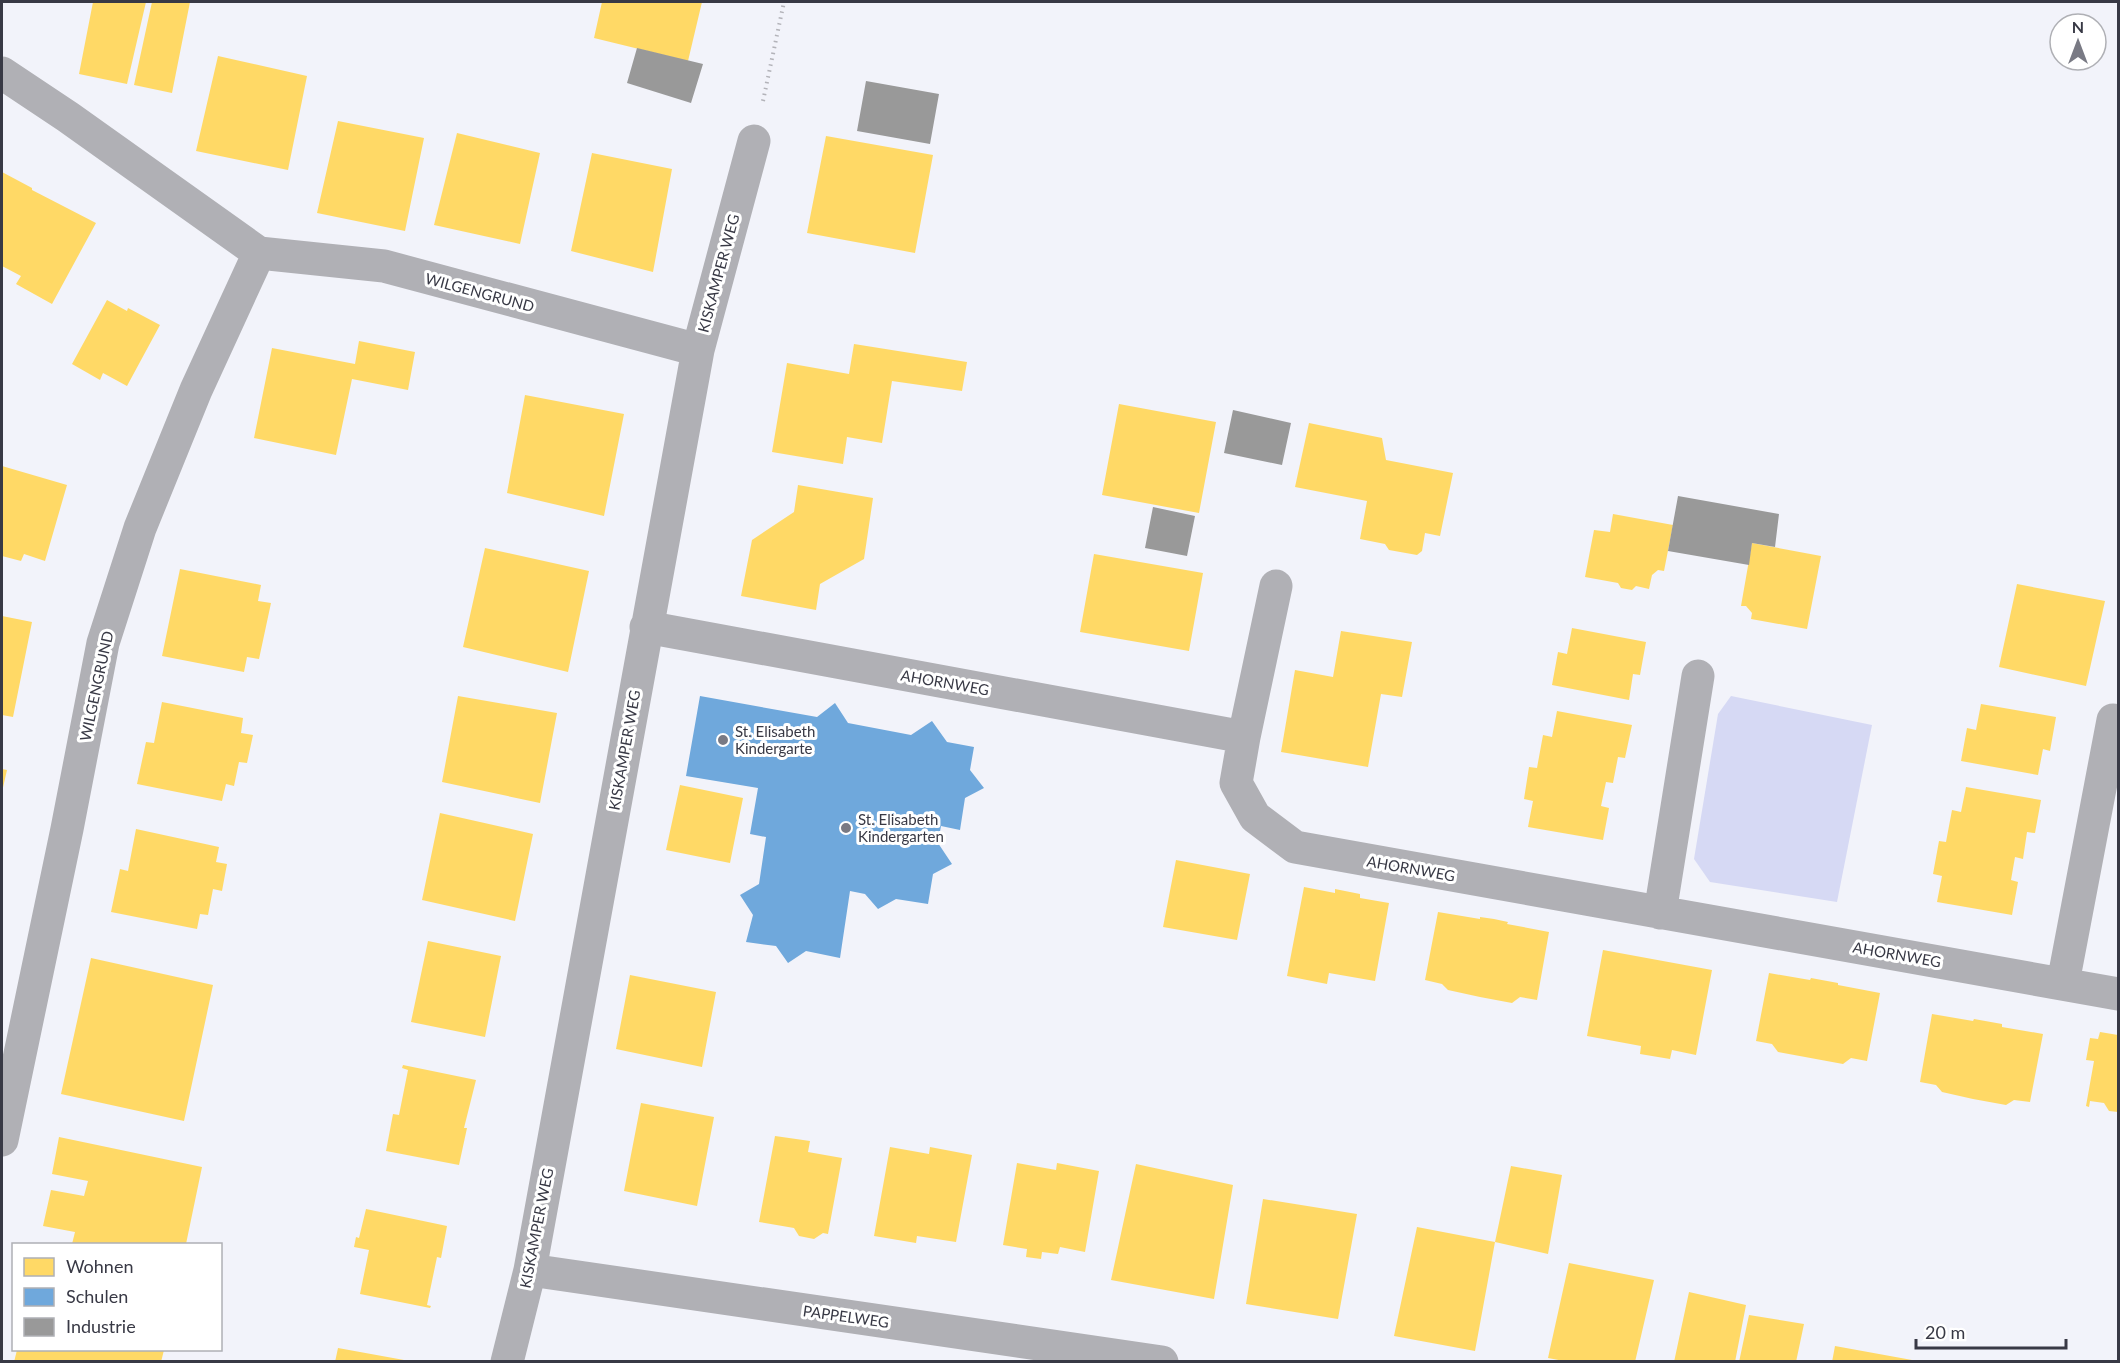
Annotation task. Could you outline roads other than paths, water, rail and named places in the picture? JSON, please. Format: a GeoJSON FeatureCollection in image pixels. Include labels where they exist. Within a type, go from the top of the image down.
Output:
{"type":"FeatureCollection","features":[{"type":"Feature","properties":{"kind":"street","name":"WILGENGRUND"},"geometry":{"type":"LineString","coordinates":[[2,73],[259,254],[384,266],[698,350]]}},
{"type":"Feature","properties":{"kind":"street","name":"KISKAMPER WEG"},"geometry":{"type":"LineString","coordinates":[[507,1362],[530,1270],[698,350],[754,141]]}},
{"type":"Feature","properties":{"kind":"street","name":"WILGENGRUND"},"geometry":{"type":"LineString","coordinates":[[2,1140],[68,829],[104,643],[141,528],[196,390],[259,254]]}},
{"type":"Feature","properties":{"kind":"street","name":"AHORNWEG"},"geometry":{"type":"LineString","coordinates":[[1276,586],[1236,783],[1255,817],[1295,847],[2118,994]]}},
{"type":"Feature","properties":{"kind":"street","name":"AHORNWEG"},"geometry":{"type":"LineString","coordinates":[[646,627],[1244,737]]}},
{"type":"Feature","properties":{"kind":"street"},"geometry":{"type":"LineString","coordinates":[[1660,913],[1698,676]]}},
{"type":"Feature","properties":{"kind":"street"},"geometry":{"type":"LineString","coordinates":[[2063,983],[2113,720]]}},
{"type":"Feature","properties":{"kind":"street","name":"PAPPELWEG"},"geometry":{"type":"LineString","coordinates":[[530,1270],[1055,1355],[1162,1362]]}},
{"type":"Feature","properties":{"kind":"place","name":"St. Elisabeth Kindergarte"},"geometry":{"type":"Point","coordinates":[723,740]}},
{"type":"Feature","properties":{"kind":"place","name":"St. Elisabeth Kindergarten"},"geometry":{"type":"Point","coordinates":[846,828]}}]}
